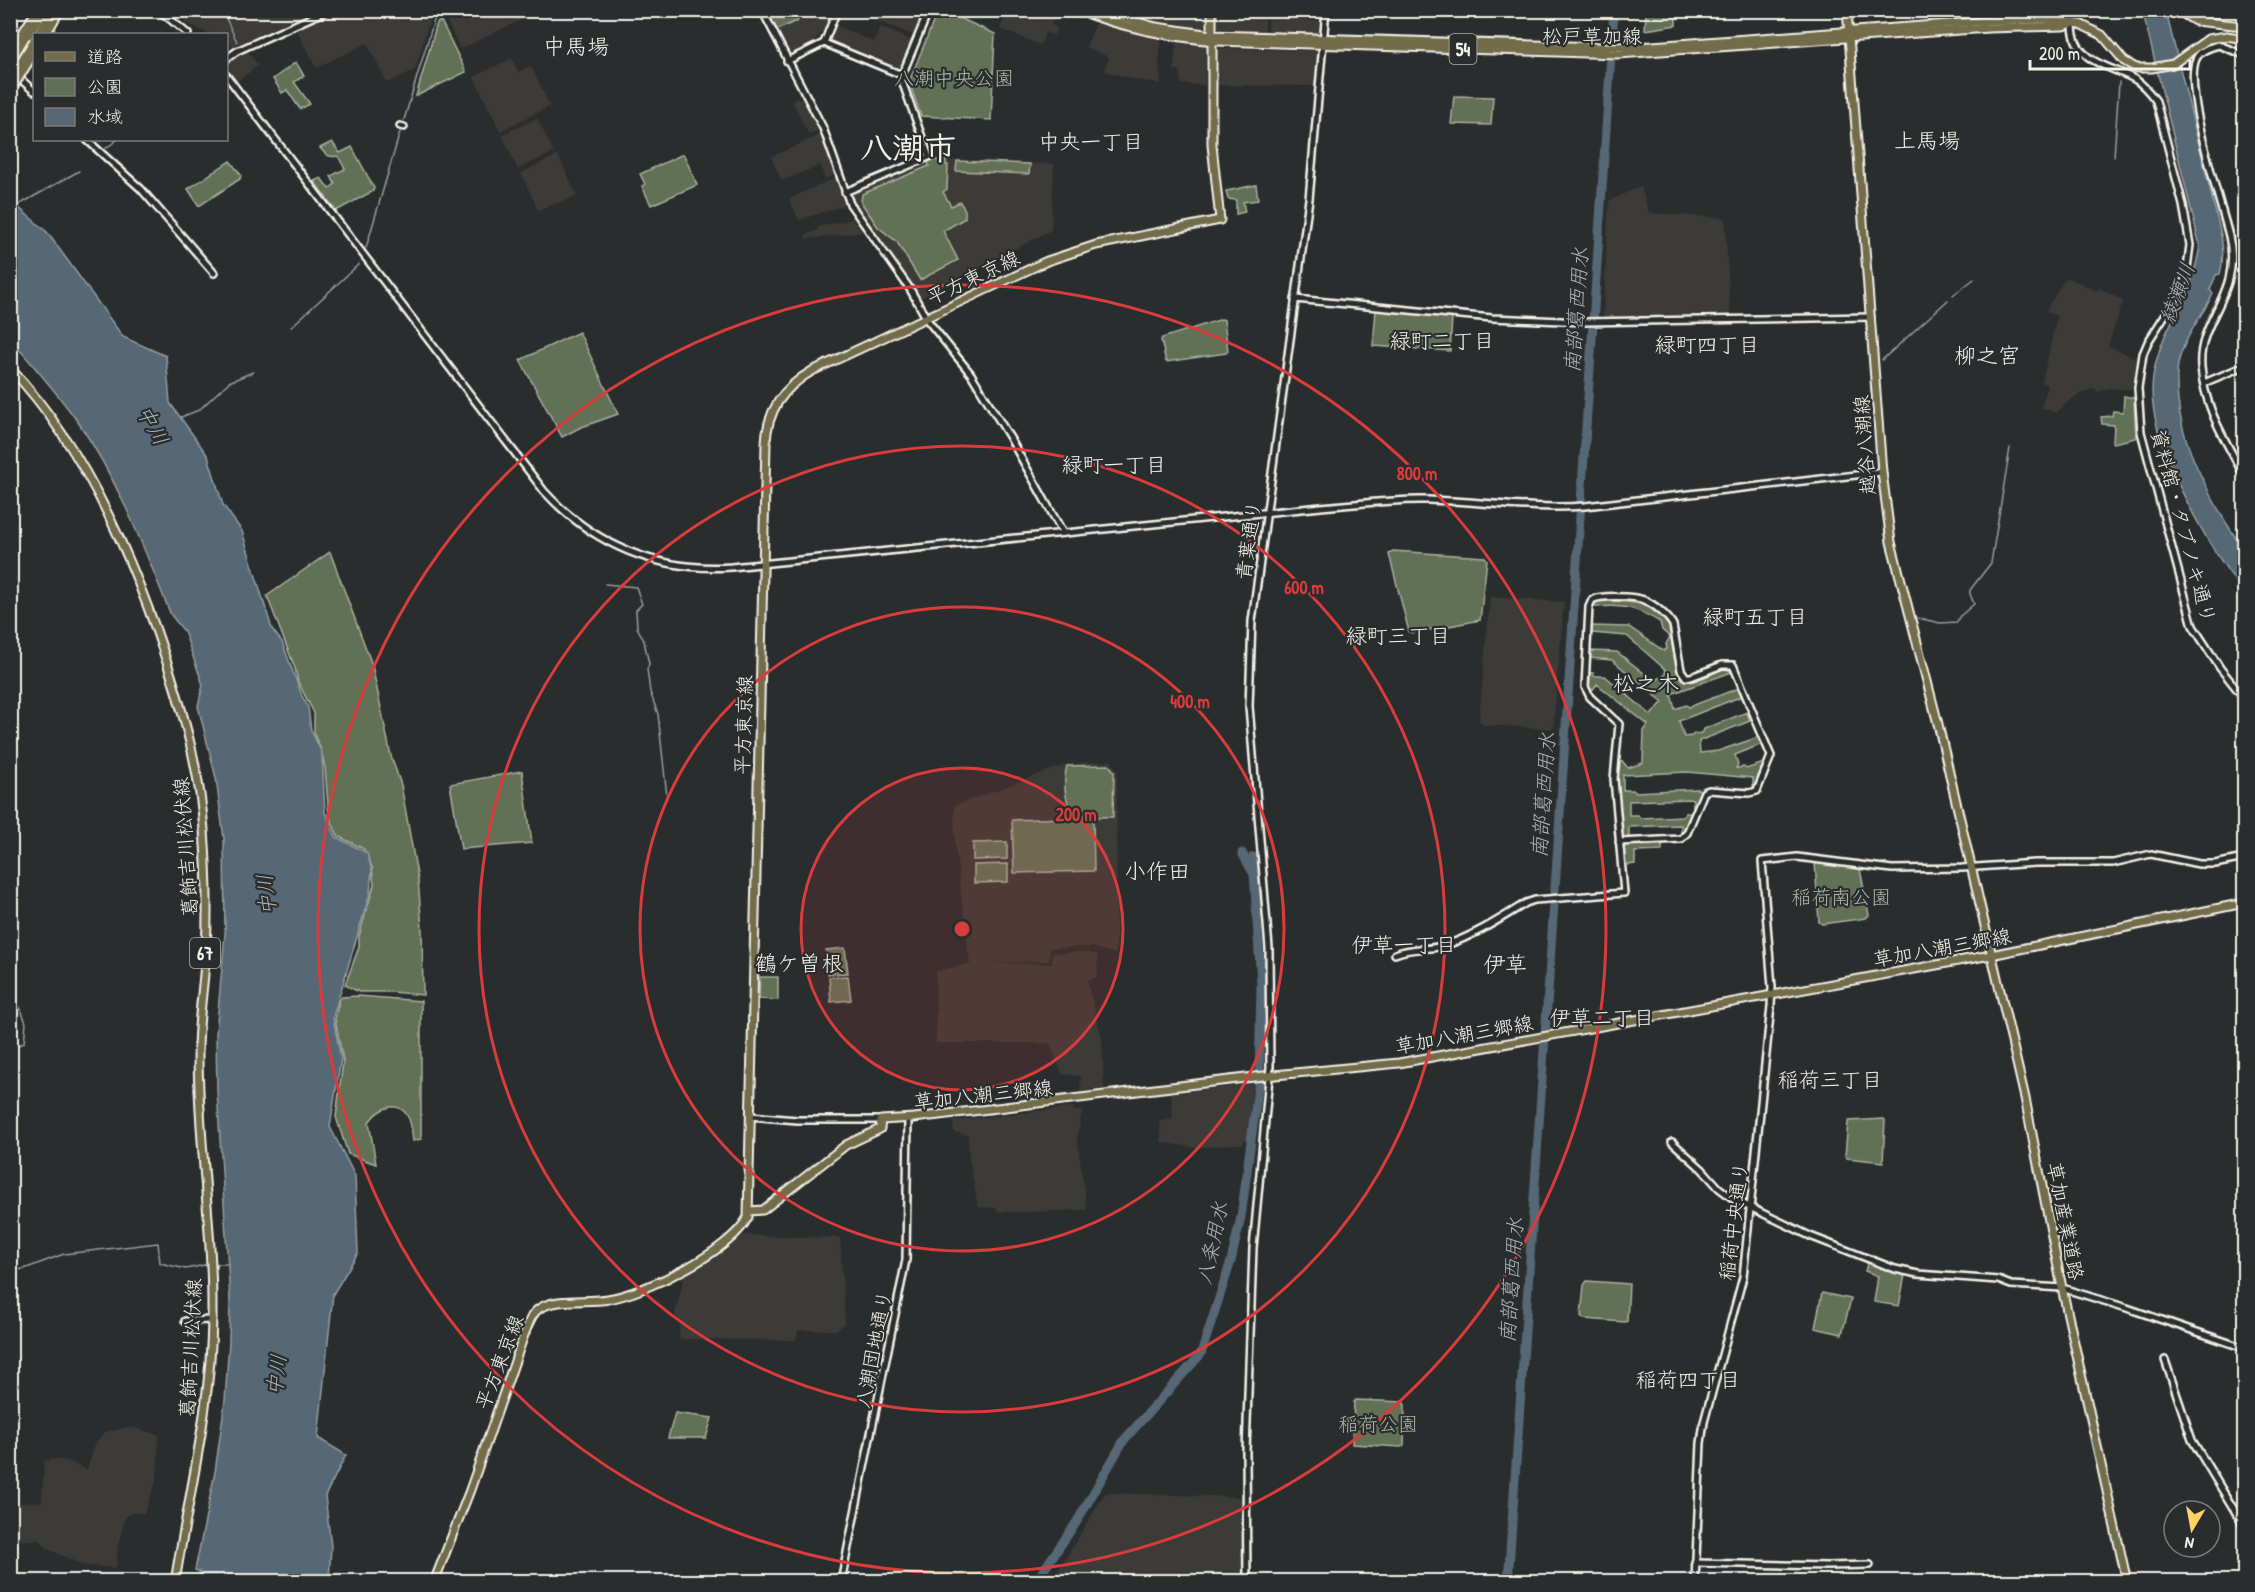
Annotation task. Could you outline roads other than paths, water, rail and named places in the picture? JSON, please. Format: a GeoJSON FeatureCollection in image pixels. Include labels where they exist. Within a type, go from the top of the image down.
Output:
{"type":"FeatureCollection","features":[{"type":"Feature","properties":{"kind":"highway"},"geometry":{"type":"LineString","coordinates":[[10,64],[44,10]]}},
{"type":"Feature","properties":{"kind":"highway"},"geometry":{"type":"LineString","coordinates":[[40,33],[53,10]]}},
{"type":"Feature","properties":{"kind":"highway"},"geometry":{"type":"LineString","coordinates":[[10,80],[33,43]]}},
{"type":"Feature","properties":{"kind":"main road"},"geometry":{"type":"LineString","coordinates":[[10,53],[36,10]]}},
{"type":"Feature","properties":{"kind":"main road"},"geometry":{"type":"LineString","coordinates":[[47,33],[60,10]]}},
{"type":"Feature","properties":{"kind":"main road","name":"松戸草加線"},"geometry":{"type":"LineString","coordinates":[[1077,10],[1130,27],[1175,37],[1603,50],[1848,34],[2063,26],[2073,23],[2096,30],[2129,66],[2143,69],[2173,64],[2208,39],[2216,37],[2244,39]]}},
{"type":"Feature","properties":{"kind":"main road","name":"松戸草加線"},"geometry":{"type":"LineString","coordinates":[[1095,10],[1156,27],[1212,38]]}},
{"type":"Feature","properties":{"kind":"main road","name":"平方東京線"},"geometry":{"type":"LineString","coordinates":[[435,1581],[534,1313],[546,1305],[623,1296],[680,1272],[702,1259],[746,1222],[749,1211],[767,429],[770,416],[779,400],[792,385],[804,376],[1047,261],[1106,243],[1220,220],[1212,145],[1212,10]]}},
{"type":"Feature","properties":{"kind":"main road","name":"越谷八潮線"},"geometry":{"type":"LineString","coordinates":[[1847,10],[1882,472],[1891,542],[1938,724],[1971,867]]}},
{"type":"Feature","properties":{"kind":"main road"},"geometry":{"type":"LineString","coordinates":[[2177,10],[2195,21],[2244,26]]}},
{"type":"Feature","properties":{"kind":"main road"},"geometry":{"type":"LineString","coordinates":[[10,92],[33,55]]}},
{"type":"Feature","properties":{"kind":"main road","name":"葛飾吉川松伏線"},"geometry":{"type":"LineString","coordinates":[[10,368],[41,402],[57,424],[111,523],[150,612],[193,750],[201,799],[206,936],[198,1051],[212,1320],[198,1457],[175,1581]]}},
{"type":"Feature","properties":{"kind":"main road","name":"草加産業道路"},"geometry":{"type":"LineString","coordinates":[[1971,867],[2025,1098],[2062,1288],[2127,1581]]}},
{"type":"Feature","properties":{"kind":"main road","name":"草加八潮三郷線"},"geometry":{"type":"LineString","coordinates":[[881,1120],[908,1119],[1270,1075],[1374,1066],[1991,955],[2244,903]]}},
{"type":"Feature","properties":{"kind":"main road"},"geometry":{"type":"LineString","coordinates":[[749,1211],[763,1210],[846,1145],[880,1129],[881,1120]]}},
{"type":"Feature","properties":{"kind":"street"},"geometry":{"type":"LineString","coordinates":[[159,10],[187,33]]}},
{"type":"Feature","properties":{"kind":"street"},"geometry":{"type":"LineString","coordinates":[[228,58],[237,51],[328,10]]}},
{"type":"Feature","properties":{"kind":"street"},"geometry":{"type":"LineString","coordinates":[[762,10],[823,128],[855,214],[890,259],[926,317],[971,374],[1064,533]]}},
{"type":"Feature","properties":{"kind":"street"},"geometry":{"type":"LineString","coordinates":[[787,61],[824,43],[837,10]]}},
{"type":"Feature","properties":{"kind":"street"},"geometry":{"type":"LineString","coordinates":[[845,192],[929,157],[902,81],[902,75],[928,10]]}},
{"type":"Feature","properties":{"kind":"street","name":"青葉通り"},"geometry":{"type":"LineString","coordinates":[[1247,1581],[1246,1452],[1253,1248],[1270,1075],[1269,948],[1251,749],[1249,687],[1252,621],[1308,204],[1326,10]]}},
{"type":"Feature","properties":{"kind":"street","name":"資料館・タブノキ通り"},"geometry":{"type":"LineString","coordinates":[[2074,10],[2074,35],[2082,52],[2090,59],[2136,80],[2156,101],[2183,205],[2190,245],[2186,276],[2179,295],[2154,332],[2143,354],[2138,388],[2141,432],[2193,626],[2220,668],[2244,699]]}},
{"type":"Feature","properties":{"kind":"street"},"geometry":{"type":"LineString","coordinates":[[824,43],[902,75]]}},
{"type":"Feature","properties":{"kind":"street"},"geometry":{"type":"LineString","coordinates":[[2244,55],[2219,45],[2203,51],[2195,62],[2195,102],[2230,239],[2233,263],[2227,289],[2202,349],[2201,360],[2204,383],[2216,424],[2244,476]]}},
{"type":"Feature","properties":{"kind":"street"},"geometry":{"type":"LineString","coordinates":[[10,70],[33,90]]}},
{"type":"Feature","properties":{"kind":"street"},"geometry":{"type":"LineString","coordinates":[[228,78],[535,480],[564,512],[583,527],[616,547],[662,563],[706,568],[1403,500],[1535,508],[1574,507],[1882,472]]}},
{"type":"Feature","properties":{"kind":"street"},"geometry":{"type":"LineString","coordinates":[[88,141],[141,189],[214,273]]}},
{"type":"Feature","properties":{"kind":"street"},"geometry":{"type":"LineString","coordinates":[[1295,299],[1492,318],[1586,322],[1871,317]]}},
{"type":"Feature","properties":{"kind":"street"},"geometry":{"type":"LineString","coordinates":[[2204,383],[2244,366]]}},
{"type":"Feature","properties":{"kind":"street"},"geometry":{"type":"LineString","coordinates":[[1395,954],[1412,948],[1446,945],[1473,934],[1526,903],[1624,892],[1619,842],[1614,779],[1620,734],[1619,724],[1590,697],[1585,687],[1589,607],[1592,600],[1601,597],[1645,600],[1669,619],[1673,625],[1681,670],[1686,676],[1691,677],[1722,665],[1732,665],[1771,756],[1757,791],[1749,793],[1709,790],[1704,792],[1687,833],[1682,839],[1619,842]]}},
{"type":"Feature","properties":{"kind":"street"},"geometry":{"type":"LineString","coordinates":[[1971,867],[2035,862],[2113,862],[2151,854],[2199,864],[2215,864],[2244,858]]}},
{"type":"Feature","properties":{"kind":"street","name":"稲荷中央通り"},"geometry":{"type":"LineString","coordinates":[[1695,1581],[1702,1432],[1743,1277],[1772,995],[1762,861],[1797,857],[1892,869],[1971,867]]}},
{"type":"Feature","properties":{"kind":"street"},"geometry":{"type":"LineString","coordinates":[[750,1116],[797,1120],[881,1120]]}},
{"type":"Feature","properties":{"kind":"street","name":"八潮団地通り"},"geometry":{"type":"LineString","coordinates":[[841,1581],[906,1260],[908,1119]]}},
{"type":"Feature","properties":{"kind":"street"},"geometry":{"type":"LineString","coordinates":[[1672,1142],[1719,1188],[1735,1200],[1810,1236],[1903,1272],[1998,1280],[2011,1285],[2062,1288],[2244,1348]]}},
{"type":"Feature","properties":{"kind":"street"},"geometry":{"type":"LineString","coordinates":[[185,1321],[212,1320]]}},
{"type":"Feature","properties":{"kind":"street"},"geometry":{"type":"LineString","coordinates":[[2165,1360],[2192,1440],[2244,1526]]}},
{"type":"Feature","properties":{"kind":"street"},"geometry":{"type":"LineString","coordinates":[[1695,1563],[1870,1565]]}},
{"type":"Feature","properties":{"kind":"water"},"geometry":{"type":"Polygon","coordinates":[[[2142,10],[2166,11],[2169,15],[2168,20],[2212,197],[2214,197],[2212,198],[2221,237],[2222,264],[2220,274],[2216,275],[2210,290],[2213,294],[2181,352],[2177,373],[2177,392],[2183,428],[2195,462],[2211,496],[2243,551],[2244,592],[2214,550],[2184,497],[2162,442],[2155,416],[2152,392],[2156,362],[2164,337],[2188,288],[2200,246],[2142,10]]]}},
{"type":"Feature","properties":{"kind":"water","name":"中川"},"geometry":{"type":"Polygon","coordinates":[[[11,201],[47,232],[123,337],[166,356],[170,403],[208,456],[223,505],[242,531],[272,629],[282,642],[308,707],[311,730],[322,753],[325,812],[336,837],[367,853],[372,870],[370,893],[333,1017],[341,1059],[330,1127],[355,1176],[358,1253],[333,1294],[318,1438],[346,1455],[325,1496],[331,1546],[329,1581],[198,1581],[200,1572],[195,1570],[215,1472],[225,1401],[229,1341],[230,1300],[217,1091],[216,1034],[225,934],[224,839],[216,778],[198,706],[203,685],[184,631],[171,615],[119,493],[94,447],[64,403],[11,340],[11,201]]]}},
{"type":"Feature","properties":{"kind":"waterway"},"geometry":{"type":"LineString","coordinates":[[222,10],[237,42]]}},
{"type":"Feature","properties":{"kind":"waterway","name":"南部葛西用水"},"geometry":{"type":"LineString","coordinates":[[1508,1582],[1614,10]]}},
{"type":"Feature","properties":{"kind":"waterway"},"geometry":{"type":"LineString","coordinates":[[404,120],[435,17]]}},
{"type":"Feature","properties":{"kind":"waterway"},"geometry":{"type":"LineString","coordinates":[[2114,157],[2119,82]]}},
{"type":"Feature","properties":{"kind":"waterway"},"geometry":{"type":"LineString","coordinates":[[366,248],[400,132]]}},
{"type":"Feature","properties":{"kind":"waterway"},"geometry":{"type":"LineString","coordinates":[[105,149],[116,141]]}},
{"type":"Feature","properties":{"kind":"waterway"},"geometry":{"type":"LineString","coordinates":[[15,207],[79,171]]}},
{"type":"Feature","properties":{"kind":"waterway"},"geometry":{"type":"LineString","coordinates":[[291,327],[359,264]]}},
{"type":"Feature","properties":{"kind":"waterway"},"geometry":{"type":"LineString","coordinates":[[1953,295],[1974,279]]}},
{"type":"Feature","properties":{"kind":"waterway"},"geometry":{"type":"LineString","coordinates":[[1882,360],[1948,300]]}},
{"type":"Feature","properties":{"kind":"waterway"},"geometry":{"type":"LineString","coordinates":[[181,417],[199,410],[229,382],[253,372]]}},
{"type":"Feature","properties":{"kind":"waterway"},"geometry":{"type":"LineString","coordinates":[[1918,618],[1940,623],[1957,622],[1959,617],[1974,604],[1970,590],[1991,563],[2010,448]]}},
{"type":"Feature","properties":{"kind":"waterway"},"geometry":{"type":"LineString","coordinates":[[605,584],[636,587],[642,604],[636,610],[637,627],[644,641],[649,664],[647,669],[650,692],[658,714],[667,797]]}},
{"type":"Feature","properties":{"kind":"waterway"},"geometry":{"type":"LineString","coordinates":[[1242,853],[1252,871]]}},
{"type":"Feature","properties":{"kind":"waterway","name":"八条用水"},"geometry":{"type":"LineString","coordinates":[[1035,1582],[1076,1523],[1124,1440],[1201,1354],[1231,1261],[1241,1217],[1259,1080],[1261,984],[1253,857]]}},
{"type":"Feature","properties":{"kind":"waterway"},"geometry":{"type":"LineString","coordinates":[[10,1048],[24,1043],[26,1023],[20,1007]]}},
{"type":"Feature","properties":{"kind":"waterway"},"geometry":{"type":"LineString","coordinates":[[10,1271],[24,1269],[64,1254],[158,1243],[160,1263],[186,1269],[209,1264]]}},
{"type":"Feature","properties":{"kind":"waterway"},"geometry":{"type":"LineString","coordinates":[[214,1264],[228,1264]]}},
{"type":"Feature","properties":{"kind":"district","name":"中馬場"},"geometry":{"type":"Point","coordinates":[576,46]}},
{"type":"Feature","properties":{"kind":"district","name":"上馬場"},"geometry":{"type":"Point","coordinates":[1927,140]}},
{"type":"Feature","properties":{"kind":"district","name":"中央一丁目"},"geometry":{"type":"Point","coordinates":[1091,141]}},
{"type":"Feature","properties":{"kind":"district","name":"八潮市"},"geometry":{"type":"Point","coordinates":[908,147]}},
{"type":"Feature","properties":{"kind":"district","name":"緑町二丁目"},"geometry":{"type":"Point","coordinates":[1442,340]}},
{"type":"Feature","properties":{"kind":"district","name":"緑町四丁目"},"geometry":{"type":"Point","coordinates":[1707,344]}},
{"type":"Feature","properties":{"kind":"district","name":"柳之宮"},"geometry":{"type":"Point","coordinates":[1987,355]}},
{"type":"Feature","properties":{"kind":"district","name":"緑町一丁目"},"geometry":{"type":"Point","coordinates":[1114,464]}},
{"type":"Feature","properties":{"kind":"district","name":"緑町五丁目"},"geometry":{"type":"Point","coordinates":[1755,616]}},
{"type":"Feature","properties":{"kind":"district","name":"緑町三丁目"},"geometry":{"type":"Point","coordinates":[1398,635]}},
{"type":"Feature","properties":{"kind":"district","name":"松之木"},"geometry":{"type":"Point","coordinates":[1646,683]}},
{"type":"Feature","properties":{"kind":"district","name":"小作田"},"geometry":{"type":"Point","coordinates":[1157,871]}},
{"type":"Feature","properties":{"kind":"district","name":"伊草一丁目"},"geometry":{"type":"Point","coordinates":[1404,944]}},
{"type":"Feature","properties":{"kind":"district","name":"鶴ケ曽根"},"geometry":{"type":"Point","coordinates":[799,963]}},
{"type":"Feature","properties":{"kind":"district","name":"伊草"},"geometry":{"type":"Point","coordinates":[1505,964]}},
{"type":"Feature","properties":{"kind":"district","name":"伊草二丁目"},"geometry":{"type":"Point","coordinates":[1602,1017]}},
{"type":"Feature","properties":{"kind":"district","name":"稲荷三丁目"},"geometry":{"type":"Point","coordinates":[1830,1079]}},
{"type":"Feature","properties":{"kind":"district","name":"稲荷四丁目"},"geometry":{"type":"Point","coordinates":[1688,1379]}},
{"type":"Feature","properties":{"kind":"park label","name":"八潮中央公園"},"geometry":{"type":"Point","coordinates":[954,77]}},
{"type":"Feature","properties":{"kind":"park label","name":"稲荷南公園"},"geometry":{"type":"Point","coordinates":[1841,896]}},
{"type":"Feature","properties":{"kind":"park label","name":"稲荷公園"},"geometry":{"type":"Point","coordinates":[1378,1423]}},
{"type":"Feature","properties":{"kind":"water label","name":"綾瀬川"},"geometry":{"type":"Point","coordinates":[2177,293]}}]}
